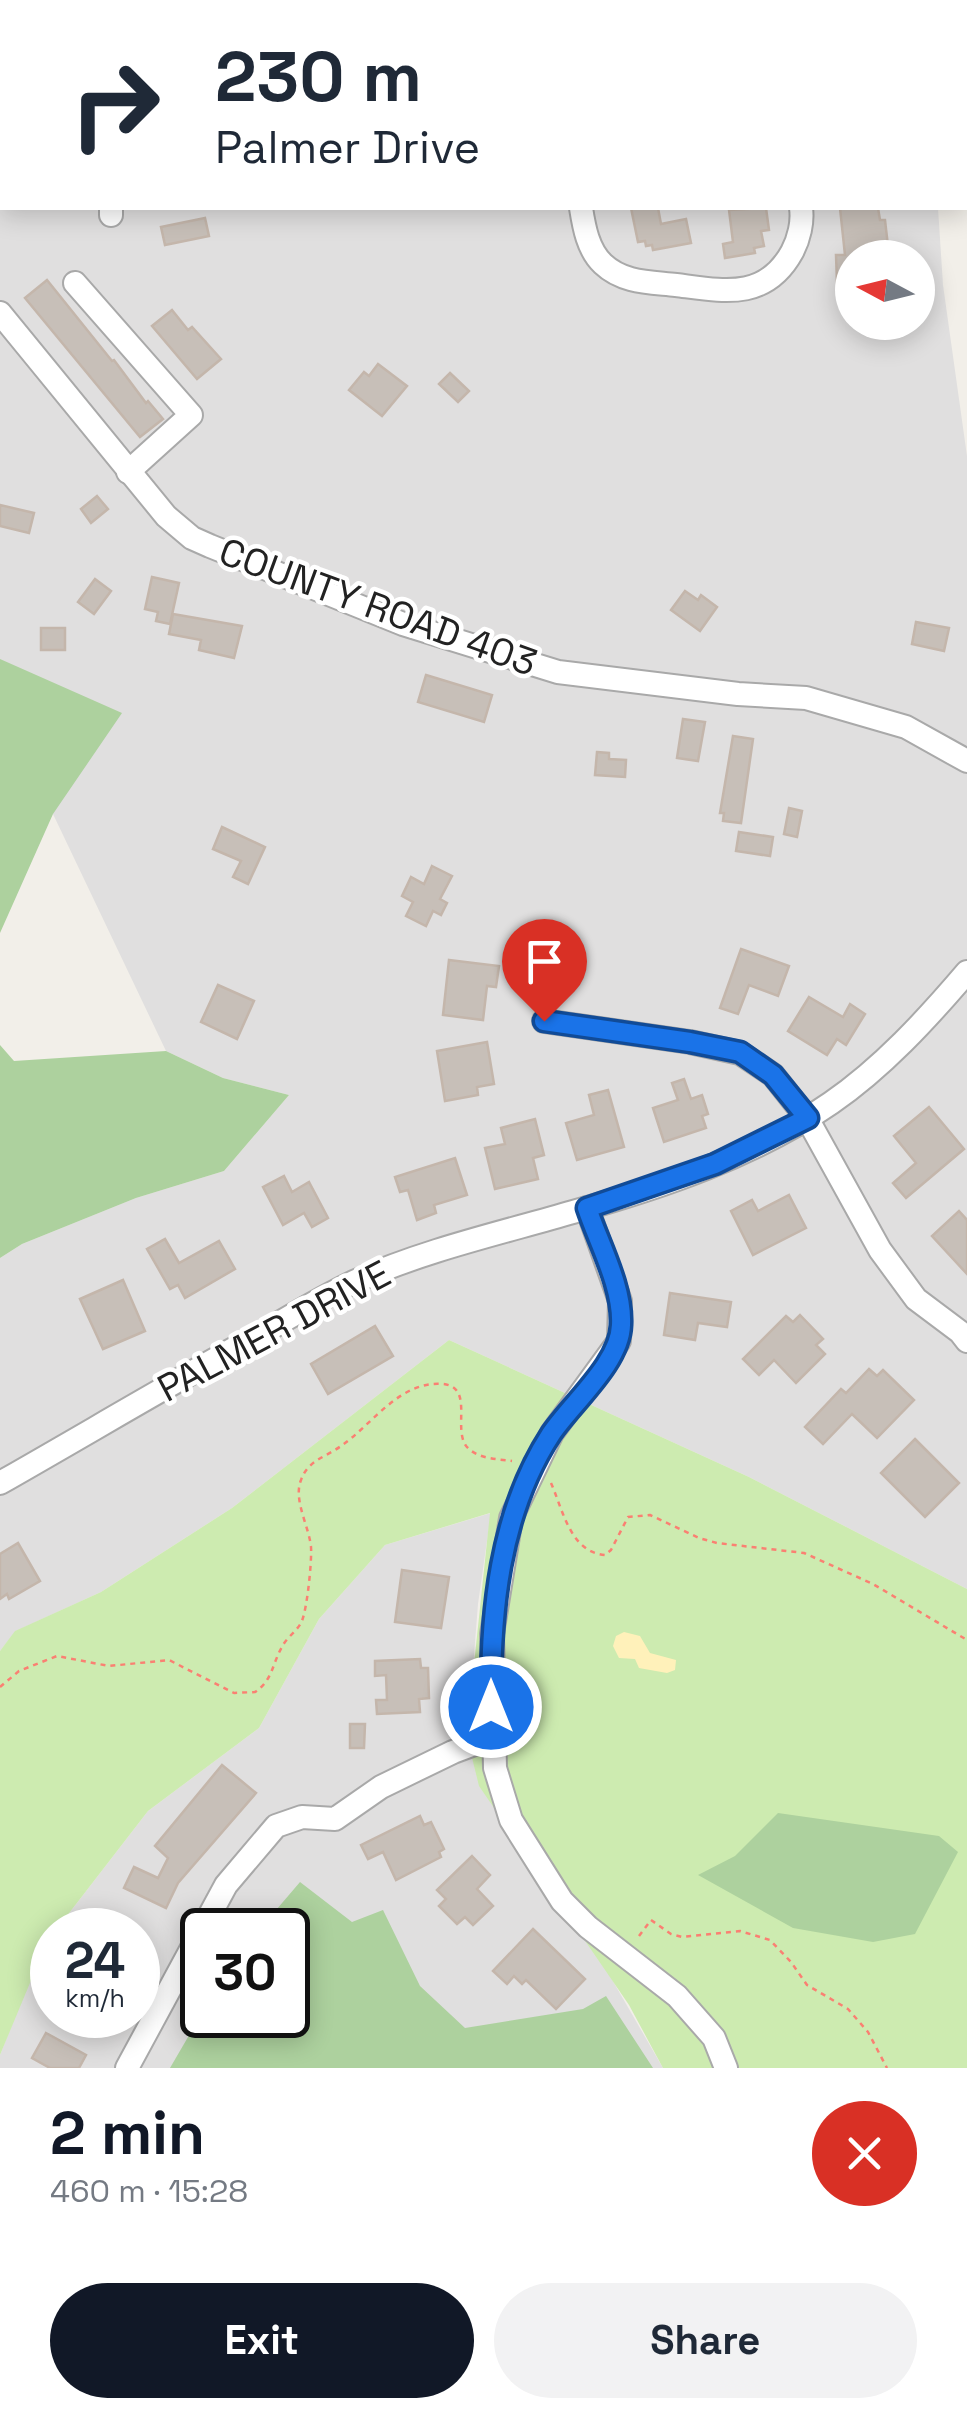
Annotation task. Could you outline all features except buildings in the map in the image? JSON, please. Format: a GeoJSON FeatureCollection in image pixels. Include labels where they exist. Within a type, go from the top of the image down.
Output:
{"type":"FeatureCollection","features":[{"type":"Feature","properties":{"kind":"street"},"geometry":{"type":"LineString","coordinates":[[581,210],[585,234],[601,263],[626,279],[733,292],[762,284],[782,270],[795,246],[800,210]]}},
{"type":"Feature","properties":{"kind":"street"},"geometry":{"type":"LineString","coordinates":[[75,283],[191,416],[128,472]]}},
{"type":"Feature","properties":{"kind":"street","name":"COUNTY ROAD 403"},"geometry":{"type":"LineString","coordinates":[[0,313],[128,472],[166,516],[192,538],[403,624],[558,672],[738,694],[806,698],[906,728],[967,761]]}},
{"type":"Feature","properties":{"kind":"street","name":"PALMER DRIVE"},"geometry":{"type":"LineString","coordinates":[[0,1483],[358,1281],[446,1249],[587,1208],[715,1164],[808,1118],[870,1071],[965,978]]}},
{"type":"Feature","properties":{"kind":"street"},"geometry":{"type":"LineString","coordinates":[[544,1021],[740,1052],[773,1075],[808,1118],[880,1250],[916,1299],[967,1341]]}},
{"type":"Feature","properties":{"kind":"street"},"geometry":{"type":"LineString","coordinates":[[587,1208],[620,1301],[619,1341],[552,1434],[511,1518],[492,1634],[495,1768],[511,1820],[554,1890],[588,1927],[635,1960],[697,2016],[714,2038],[726,2068]]}},
{"type":"Feature","properties":{"kind":"street"},"geometry":{"type":"LineString","coordinates":[[127,2068],[226,1886],[276,1826],[302,1817],[335,1819],[381,1787],[452,1752],[493,1737]]}},
{"type":"Feature","properties":{"kind":"path"},"geometry":{"type":"LineString","coordinates":[[0,1686],[18,1671],[57,1656],[109,1666],[169,1660],[234,1693],[255,1692],[271,1676],[282,1646],[304,1614],[311,1549],[298,1491],[306,1469],[317,1458],[339,1448],[400,1397],[430,1385],[444,1384],[461,1398],[464,1444],[480,1456],[512,1461]]}},
{"type":"Feature","properties":{"kind":"path"},"geometry":{"type":"LineString","coordinates":[[550,1481],[571,1531],[589,1552],[604,1555],[611,1550],[628,1517],[650,1515],[699,1538],[804,1553],[873,1584],[967,1640]]}},
{"type":"Feature","properties":{"kind":"path"},"geometry":{"type":"LineString","coordinates":[[639,1936],[651,1920],[671,1934],[682,1936],[740,1931],[770,1940],[806,1985],[848,2009],[868,2032],[887,2068]]}},
{"type":"Feature","properties":{"kind":"shaded area"},"geometry":{"type":"Polygon","coordinates":[[[0,210],[938,210],[943,285],[967,456],[967,1589],[749,1477],[449,1340],[232,1508],[101,1592],[16,1631],[0,1651],[0,1258],[22,1244],[136,1198],[224,1171],[289,1095],[223,1078],[166,1051],[53,814],[0,736],[0,210]]]}},
{"type":"Feature","properties":{"kind":"shaded area"},"geometry":{"type":"Polygon","coordinates":[[[491,1513],[471,1693],[463,1721],[663,2068],[0,2068],[0,2055],[30,1980],[30,2038],[160,2038],[160,1908],[73,1908],[148,1811],[259,1728],[319,1619],[385,1545],[491,1513]]]}},
{"type":"Feature","properties":{"kind":"green space"},"geometry":{"type":"Polygon","coordinates":[[[0,659],[122,713],[53,814],[0,933],[0,659]]]}},
{"type":"Feature","properties":{"kind":"green space"},"geometry":{"type":"Polygon","coordinates":[[[0,1045],[14,1061],[166,1051],[223,1078],[289,1095],[224,1171],[136,1198],[22,1244],[0,1258],[0,1045]]]}},
{"type":"Feature","properties":{"kind":"green space"},"geometry":{"type":"Polygon","coordinates":[[[449,1340],[749,1477],[967,1589],[967,2068],[663,2068],[629,2005],[479,1786],[463,1721],[471,1693],[490,1513],[385,1545],[319,1619],[259,1728],[148,1811],[73,1908],[30,1908],[30,1983],[0,2055],[0,1651],[15,1631],[101,1592],[232,1508],[449,1340]]]}},
{"type":"Feature","properties":{"kind":"green space"},"geometry":{"type":"Polygon","coordinates":[[[778,1813],[939,1836],[958,1852],[915,1934],[873,1942],[793,1928],[698,1875],[735,1856],[778,1813]]]}},
{"type":"Feature","properties":{"kind":"green space"},"geometry":{"type":"Polygon","coordinates":[[[300,1882],[352,1922],[383,1910],[420,1986],[465,2028],[583,2009],[606,1996],[653,2068],[170,2068],[187,2038],[310,2038],[310,1908],[278,1908],[300,1882]]]}},
{"type":"Feature","properties":{"kind":"sand"},"geometry":{"type":"Polygon","coordinates":[[[624,1632],[640,1636],[650,1653],[676,1660],[675,1670],[667,1673],[639,1668],[635,1659],[619,1658],[613,1646],[616,1636],[624,1632]]]}},
{"type":"Feature","properties":{"kind":"route"},"geometry":{"type":"LineString","coordinates":[[491,1707],[492,1634],[511,1518],[552,1434],[619,1341],[620,1301],[587,1208],[715,1164],[808,1118],[773,1075],[740,1052],[544,1021]]}}]}
